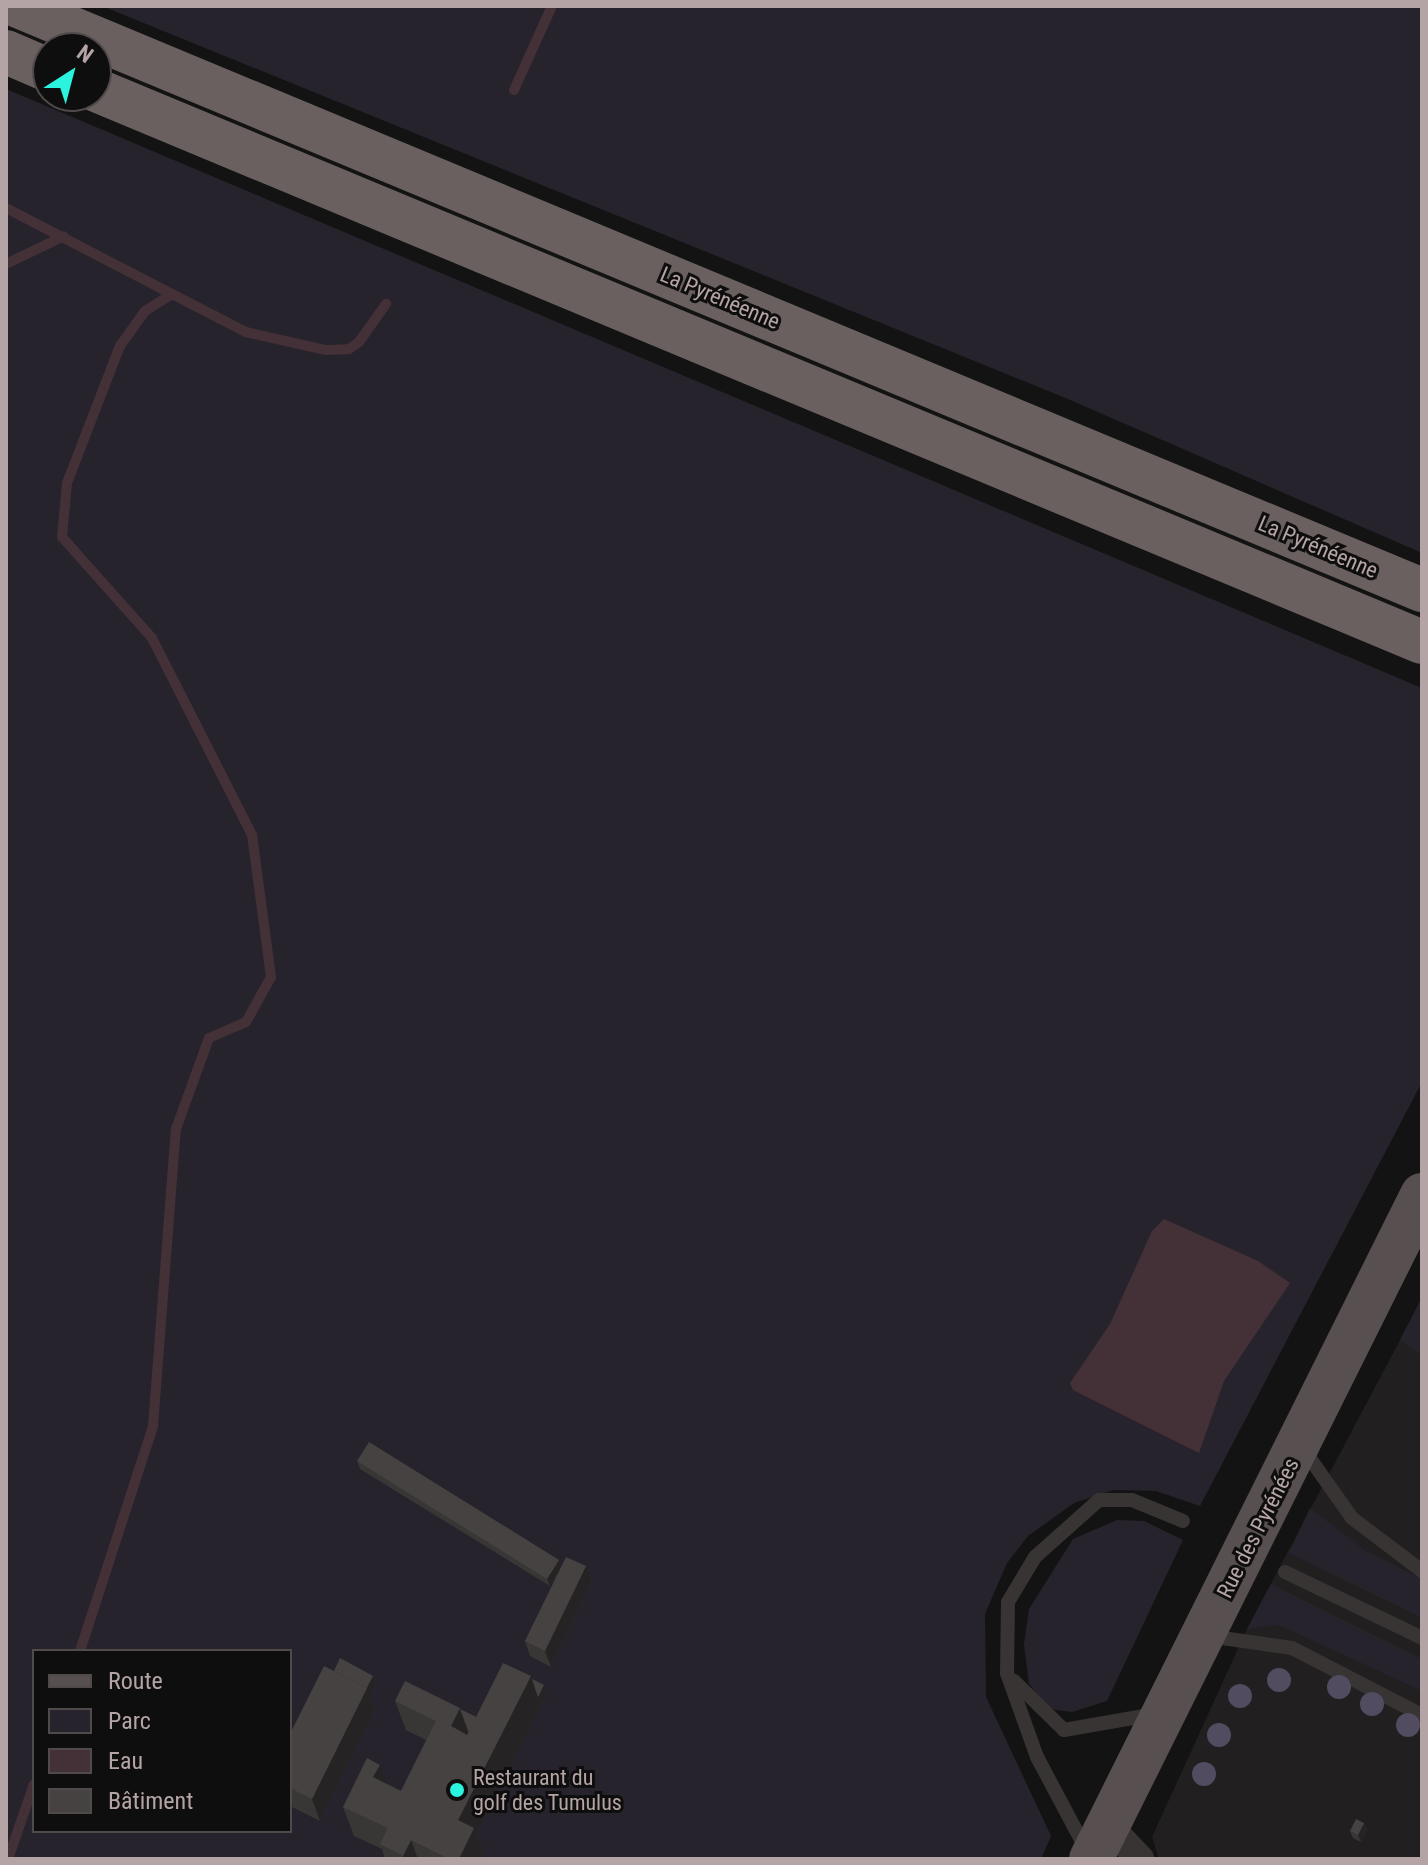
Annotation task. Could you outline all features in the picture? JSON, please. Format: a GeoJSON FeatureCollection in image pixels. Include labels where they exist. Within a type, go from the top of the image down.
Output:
{"type":"FeatureCollection","features":[{"type":"Feature","properties":{"kind":"highway","name":"La Pyrénéenne"},"geometry":{"type":"LineString","coordinates":[[18,6],[1422,590]]}},
{"type":"Feature","properties":{"kind":"highway"},"geometry":{"type":"LineString","coordinates":[[6,52],[32,63]]}},
{"type":"Feature","properties":{"kind":"highway"},"geometry":{"type":"LineString","coordinates":[[112,97],[1422,642]]}},
{"type":"Feature","properties":{"kind":"main road","name":"Rue des Pyrénées"},"geometry":{"type":"LineString","coordinates":[[1095,1850],[1422,1195]]}},
{"type":"Feature","properties":{"kind":"street"},"geometry":{"type":"LineString","coordinates":[[1095,1850],[1140,1859]]}},
{"type":"Feature","properties":{"kind":"lane"},"geometry":{"type":"LineString","coordinates":[[1300,1443],[1352,1518],[1422,1571]]}},
{"type":"Feature","properties":{"kind":"lane"},"geometry":{"type":"LineString","coordinates":[[1095,1850],[1037,1757],[1007,1673],[1008,1602],[1035,1557],[1074,1517],[1099,1500],[1132,1500],[1183,1521]]}},
{"type":"Feature","properties":{"kind":"lane"},"geometry":{"type":"LineString","coordinates":[[1285,1572],[1422,1638]]}},
{"type":"Feature","properties":{"kind":"lane"},"geometry":{"type":"LineString","coordinates":[[1203,1636],[1292,1648],[1422,1715]]}},
{"type":"Feature","properties":{"kind":"lane"},"geometry":{"type":"LineString","coordinates":[[1007,1673],[1045,1717],[1064,1730],[1126,1715],[1164,1714]]}},
{"type":"Feature","properties":{"kind":"shaded area"},"geometry":{"type":"Polygon","coordinates":[[[1400,1340],[1422,1354],[1422,1859],[1159,1859],[1152,1837],[1247,1629],[1400,1340]]]}},
{"type":"Feature","properties":{"kind":"green space"},"geometry":{"type":"Polygon","coordinates":[[[102,6],[1422,6],[1422,553],[1068,399],[102,6]]]}},
{"type":"Feature","properties":{"kind":"green space"},"geometry":{"type":"Polygon","coordinates":[[[6,89],[32,100],[32,112],[60,112],[1422,688],[1422,1082],[1200,1506],[1156,1491],[1113,1490],[1074,1503],[1028,1536],[1007,1563],[985,1614],[986,1697],[1051,1836],[1041,1859],[6,1859],[6,89]]]}},
{"type":"Feature","properties":{"kind":"green space"},"geometry":{"type":"Polygon","coordinates":[[[1422,1297],[1422,1354],[1421,1355],[1400,1340],[1422,1297]]]}},
{"type":"Feature","properties":{"kind":"green space"},"geometry":{"type":"Polygon","coordinates":[[[1310,1508],[1366,1551],[1422,1579],[1422,1618],[1289,1553],[1310,1508]]]}},
{"type":"Feature","properties":{"kind":"green space"},"geometry":{"type":"Polygon","coordinates":[[[1117,1520],[1144,1521],[1183,1540],[1107,1701],[1072,1712],[1049,1709],[1029,1684],[1024,1644],[1029,1609],[1073,1539],[1117,1520]]]}},
{"type":"Feature","properties":{"kind":"green space"},"geometry":{"type":"Polygon","coordinates":[[[1271,1584],[1422,1659],[1422,1691],[1279,1625],[1247,1629],[1271,1584]]]}},
{"type":"Feature","properties":{"kind":"water"},"geometry":{"type":"Polygon","coordinates":[[[1164,1219],[1258,1261],[1290,1283],[1224,1381],[1199,1453],[1073,1390],[1070,1383],[1110,1324],[1152,1231],[1164,1219]]]}},
{"type":"Feature","properties":{"kind":"building"},"geometry":{"type":"Polygon","coordinates":[[[369,1442],[559,1560],[547,1579],[357,1461],[369,1442]]]}},
{"type":"Feature","properties":{"kind":"building"},"geometry":{"type":"Polygon","coordinates":[[[566,1557],[586,1566],[545,1651],[525,1641],[566,1557]]]}},
{"type":"Feature","properties":{"kind":"building"},"geometry":{"type":"Polygon","coordinates":[[[340,1658],[373,1676],[366,1688],[334,1671],[340,1658]]]}},
{"type":"Feature","properties":{"kind":"building"},"geometry":{"type":"Polygon","coordinates":[[[503,1663],[531,1676],[458,1820],[474,1828],[459,1859],[449,1859],[411,1840],[403,1856],[380,1844],[388,1828],[343,1807],[367,1758],[380,1765],[373,1777],[401,1791],[436,1721],[395,1701],[405,1681],[460,1708],[451,1726],[467,1735],[503,1663]]]}},
{"type":"Feature","properties":{"kind":"building"},"geometry":{"type":"Polygon","coordinates":[[[324,1666],[367,1688],[312,1799],[292,1789],[292,1730],[324,1666]]]}},
{"type":"Feature","properties":{"kind":"building"},"geometry":{"type":"Polygon","coordinates":[[[532,1679],[544,1685],[538,1697],[532,1679]]]}},
{"type":"Feature","properties":{"kind":"building"},"geometry":{"type":"Polygon","coordinates":[[[460,1709],[476,1717],[469,1731],[468,1730],[460,1709]]]}},
{"type":"Feature","properties":{"kind":"building"},"geometry":{"type":"Polygon","coordinates":[[[1356,1819],[1364,1823],[1358,1835],[1350,1831],[1356,1819]]]}},
{"type":"Feature","properties":{"kind":"waterway"},"geometry":{"type":"LineString","coordinates":[[514,90],[552,6]]}},
{"type":"Feature","properties":{"kind":"waterway"},"geometry":{"type":"LineString","coordinates":[[6,208],[172,294]]}},
{"type":"Feature","properties":{"kind":"waterway"},"geometry":{"type":"LineString","coordinates":[[6,264],[64,236]]}},
{"type":"Feature","properties":{"kind":"waterway"},"geometry":{"type":"LineString","coordinates":[[81,1649],[153,1426],[176,1129],[209,1038],[246,1022],[271,977],[252,835],[152,638],[62,537],[67,483],[120,346],[145,311],[172,294],[246,332],[326,350],[349,349],[359,342],[386,304]]}},
{"type":"Feature","properties":{"kind":"waterway"},"geometry":{"type":"LineString","coordinates":[[8,1859],[32,1790]]}},
{"type":"Feature","properties":{"kind":"place","name":"Restaurant du golf des Tumulus"},"geometry":{"type":"Point","coordinates":[457,1790]}}]}
